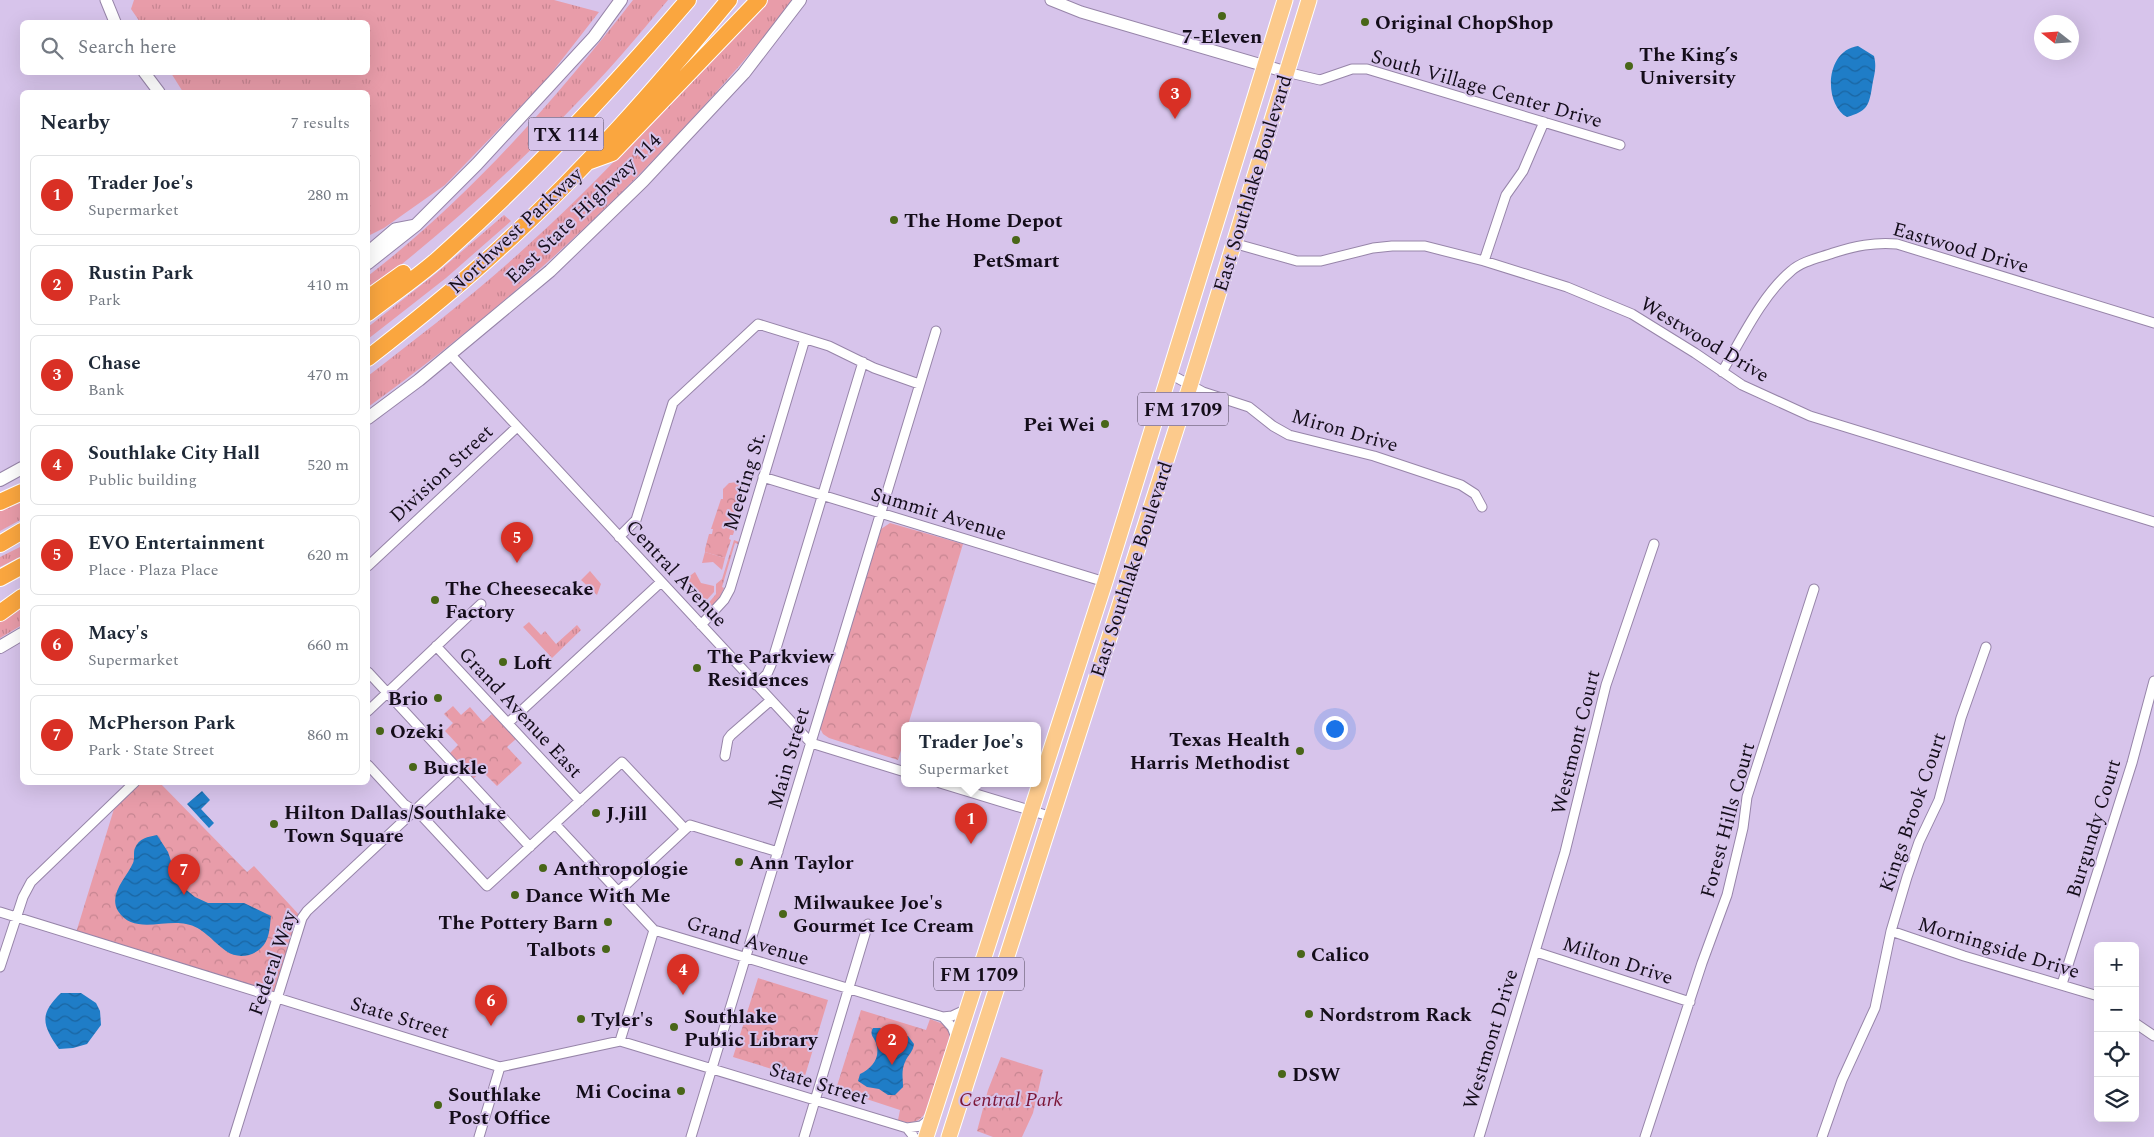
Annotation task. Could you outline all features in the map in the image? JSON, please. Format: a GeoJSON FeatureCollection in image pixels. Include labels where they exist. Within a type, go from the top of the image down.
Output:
{"type":"FeatureCollection","features":[{"type":"Feature","properties":{"kind":"highway","name":"Northwest Parkway"},"geometry":{"type":"LineString","coordinates":[[370,311],[436,261],[532,170],[575,126],[688,0]]}},
{"type":"Feature","properties":{"kind":"highway","name":"Northwest Parkway"},"geometry":{"type":"LineString","coordinates":[[370,356],[420,317],[501,247],[588,161],[667,76],[729,0]]}},
{"type":"Feature","properties":{"kind":"highway"},"geometry":{"type":"LineString","coordinates":[[588,161],[612,153],[759,0]]}},
{"type":"Feature","properties":{"kind":"highway"},"geometry":{"type":"LineString","coordinates":[[370,297],[402,273],[436,261]]}},
{"type":"Feature","properties":{"kind":"highway"},"geometry":{"type":"LineString","coordinates":[[0,502],[20,493]]}},
{"type":"Feature","properties":{"kind":"highway"},"geometry":{"type":"LineString","coordinates":[[0,544],[20,533]]}},
{"type":"Feature","properties":{"kind":"highway"},"geometry":{"type":"LineString","coordinates":[[0,578],[20,567]]}},
{"type":"Feature","properties":{"kind":"highway"},"geometry":{"type":"LineString","coordinates":[[0,613],[20,598]]}},
{"type":"Feature","properties":{"kind":"main road"},"geometry":{"type":"LineString","coordinates":[[370,261],[416,225],[477,164],[594,37],[621,0]]}},
{"type":"Feature","properties":{"kind":"main road","name":"East State Highway 114"},"geometry":{"type":"LineString","coordinates":[[370,416],[450,354],[550,271],[643,181],[744,73],[800,0]]}},
{"type":"Feature","properties":{"kind":"main road","name":"East Southlake Boulevard"},"geometry":{"type":"LineString","coordinates":[[1041,783],[1170,374],[1285,0]]}},
{"type":"Feature","properties":{"kind":"main road","name":"East Southlake Boulevard"},"geometry":{"type":"LineString","coordinates":[[949,1137],[1190,386],[1309,0]]}},
{"type":"Feature","properties":{"kind":"main road"},"geometry":{"type":"LineString","coordinates":[[0,480],[20,469]]}},
{"type":"Feature","properties":{"kind":"main road"},"geometry":{"type":"LineString","coordinates":[[0,647],[20,635]]}},
{"type":"Feature","properties":{"kind":"main road","name":"East Southlake Boulevard"},"geometry":{"type":"LineString","coordinates":[[926,1137],[1040,787]]}},
{"type":"Feature","properties":{"kind":"street"},"geometry":{"type":"LineString","coordinates":[[106,0],[114,20]]}},
{"type":"Feature","properties":{"kind":"street"},"geometry":{"type":"LineString","coordinates":[[1051,0],[1081,12],[1286,72]]}},
{"type":"Feature","properties":{"kind":"street","name":"South Village Center Drive"},"geometry":{"type":"LineString","coordinates":[[1286,72],[1320,80],[1352,69],[1367,69],[1620,145]]}},
{"type":"Feature","properties":{"kind":"street"},"geometry":{"type":"LineString","coordinates":[[146,75],[158,90]]}},
{"type":"Feature","properties":{"kind":"street"},"geometry":{"type":"LineString","coordinates":[[1484,261],[1506,195],[1523,170],[1544,122]]}},
{"type":"Feature","properties":{"kind":"street"},"geometry":{"type":"LineString","coordinates":[[370,250],[395,229],[416,225]]}},
{"type":"Feature","properties":{"kind":"street","name":"Westwood Drive"},"geometry":{"type":"LineString","coordinates":[[1233,243],[1297,261],[1321,261],[1373,248],[1392,246],[1425,246],[1484,261],[1567,287],[1632,314],[1759,394],[1810,416],[2154,522]]}},
{"type":"Feature","properties":{"kind":"street","name":"Eastwood Drive"},"geometry":{"type":"LineString","coordinates":[[1722,372],[1760,308],[1779,282],[1792,270],[1805,262],[1858,245],[1897,244],[2154,323]]}},
{"type":"Feature","properties":{"kind":"street"},"geometry":{"type":"LineString","coordinates":[[619,537],[636,520],[669,410],[679,396],[758,324],[840,350],[887,374],[919,384]]}},
{"type":"Feature","properties":{"kind":"street","name":"Main Street"},"geometry":{"type":"LineString","coordinates":[[691,1137],[936,331]]}},
{"type":"Feature","properties":{"kind":"street","name":"Meeting St."},"geometry":{"type":"LineString","coordinates":[[701,625],[724,600],[730,589],[805,339]]}},
{"type":"Feature","properties":{"kind":"street","name":"Central Avenue"},"geometry":{"type":"LineString","coordinates":[[450,354],[810,743]]}},
{"type":"Feature","properties":{"kind":"street"},"geometry":{"type":"LineString","coordinates":[[756,685],[767,674],[771,665],[863,362]]}},
{"type":"Feature","properties":{"kind":"street","name":"Miron Drive"},"geometry":{"type":"LineString","coordinates":[[1170,374],[1190,386],[1216,397],[1249,407],[1273,426],[1289,434],[1374,456],[1461,485],[1475,494],[1482,507]]}},
{"type":"Feature","properties":{"kind":"street","name":"Division Street"},"geometry":{"type":"LineString","coordinates":[[370,564],[517,427]]}},
{"type":"Feature","properties":{"kind":"street","name":"Summit Avenue"},"geometry":{"type":"LineString","coordinates":[[764,477],[1105,582]]}},
{"type":"Feature","properties":{"kind":"street","name":"Westmont Court"},"geometry":{"type":"LineString","coordinates":[[1536,952],[1565,852],[1606,685],[1654,544]]}},
{"type":"Feature","properties":{"kind":"street"},"geometry":{"type":"LineString","coordinates":[[508,723],[661,582]]}},
{"type":"Feature","properties":{"kind":"street","name":"Forest Hills Court"},"geometry":{"type":"LineString","coordinates":[[1645,1137],[1728,895],[1743,828],[1747,797],[1814,589]]}},
{"type":"Feature","properties":{"kind":"street"},"geometry":{"type":"LineString","coordinates":[[370,709],[480,604]]}},
{"type":"Feature","properties":{"kind":"street","name":"Grand Avenue East"},"geometry":{"type":"LineString","coordinates":[[436,646],[580,801]]}},
{"type":"Feature","properties":{"kind":"street","name":"Kings Brook Court"},"geometry":{"type":"LineString","coordinates":[[1822,1137],[1842,1080],[1875,1008],[1891,931],[1919,842],[1939,800],[1961,718],[1986,647]]}},
{"type":"Feature","properties":{"kind":"street"},"geometry":{"type":"LineString","coordinates":[[370,674],[530,847]]}},
{"type":"Feature","properties":{"kind":"street","name":"Burgundy Court"},"geometry":{"type":"LineString","coordinates":[[2062,984],[2132,763],[2154,681]]}},
{"type":"Feature","properties":{"kind":"street"},"geometry":{"type":"LineString","coordinates":[[725,756],[728,739],[731,735],[771,700]]}},
{"type":"Feature","properties":{"kind":"street"},"geometry":{"type":"LineString","coordinates":[[810,743],[901,771]]}},
{"type":"Feature","properties":{"kind":"street"},"geometry":{"type":"LineString","coordinates":[[370,767],[404,804],[415,810],[487,886],[622,762],[685,829]]}},
{"type":"Feature","properties":{"kind":"street","name":"Federal Way"},"geometry":{"type":"LineString","coordinates":[[234,1137],[302,918],[307,911],[458,770]]}},
{"type":"Feature","properties":{"kind":"street"},"geometry":{"type":"LineString","coordinates":[[0,967],[16,917],[31,882],[132,785]]}},
{"type":"Feature","properties":{"kind":"street"},"geometry":{"type":"LineString","coordinates":[[953,787],[1052,817]]}},
{"type":"Feature","properties":{"kind":"street","name":"Grand Avenue"},"geometry":{"type":"LineString","coordinates":[[555,824],[654,930],[943,1017]]}},
{"type":"Feature","properties":{"kind":"street"},"geometry":{"type":"LineString","coordinates":[[618,892],[690,825],[778,852]]}},
{"type":"Feature","properties":{"kind":"street","name":"State Street"},"geometry":{"type":"LineString","coordinates":[[0,912],[500,1067],[620,1041],[908,1128]]}},
{"type":"Feature","properties":{"kind":"street"},"geometry":{"type":"LineString","coordinates":[[804,1137],[868,924]]}},
{"type":"Feature","properties":{"kind":"street"},"geometry":{"type":"LineString","coordinates":[[620,1041],[654,930]]}},
{"type":"Feature","properties":{"kind":"street","name":"Morningside Drive"},"geometry":{"type":"LineString","coordinates":[[1891,931],[1964,956],[2094,995]]}},
{"type":"Feature","properties":{"kind":"street","name":"Milton Drive"},"geometry":{"type":"LineString","coordinates":[[1536,952],[1690,1002]]}},
{"type":"Feature","properties":{"kind":"street","name":"Westmont Drive"},"geometry":{"type":"LineString","coordinates":[[1479,1137],[1536,952]]}},
{"type":"Feature","properties":{"kind":"street"},"geometry":{"type":"LineString","coordinates":[[957,1040],[952,1028],[943,1017],[960,1013],[968,1008]]}},
{"type":"Feature","properties":{"kind":"street"},"geometry":{"type":"LineString","coordinates":[[2139,1026],[2154,1036]]}},
{"type":"Feature","properties":{"kind":"street"},"geometry":{"type":"LineString","coordinates":[[479,1137],[500,1067]]}},
{"type":"Feature","properties":{"kind":"street"},"geometry":{"type":"LineString","coordinates":[[914,1137],[908,1128],[921,1126],[932,1118]]}},
{"type":"Feature","properties":{"kind":"green space"},"geometry":{"type":"Polygon","coordinates":[[[134,0],[554,0],[599,12],[546,80],[445,185],[384,228],[370,235],[370,90],[182,90],[172,75],[370,75],[370,20],[139,20],[131,9],[134,0]]]}},
{"type":"Feature","properties":{"kind":"green space"},"geometry":{"type":"Polygon","coordinates":[[[633,0],[668,0],[597,82],[524,157],[448,226],[370,289],[370,274],[405,246],[476,181],[542,111],[633,0]]]}},
{"type":"Feature","properties":{"kind":"green space"},"geometry":{"type":"Polygon","coordinates":[[[765,0],[794,0],[698,112],[595,218],[485,317],[370,406],[370,374],[515,257],[580,196],[643,132],[765,0]]]}},
{"type":"Feature","properties":{"kind":"green space"},"geometry":{"type":"Polygon","coordinates":[[[504,215],[511,221],[446,278],[370,337],[370,325],[439,271],[504,215]]]}},
{"type":"Feature","properties":{"kind":"green space"},"geometry":{"type":"Polygon","coordinates":[[[737,482],[744,488],[745,495],[743,501],[741,500],[740,505],[742,506],[733,535],[730,535],[729,539],[731,540],[725,558],[705,552],[709,534],[712,534],[713,529],[711,529],[721,499],[723,499],[723,489],[729,483],[737,482]]]}},
{"type":"Feature","properties":{"kind":"green space"},"geometry":{"type":"Polygon","coordinates":[[[20,496],[20,520],[0,531],[0,504],[20,496]]]}},
{"type":"Feature","properties":{"kind":"green space"},"geometry":{"type":"Polygon","coordinates":[[[890,523],[963,544],[909,722],[901,722],[901,750],[898,760],[829,738],[823,734],[820,728],[881,529],[890,523]]]}},
{"type":"Feature","properties":{"kind":"green space"},"geometry":{"type":"Polygon","coordinates":[[[734,540],[739,542],[738,544],[735,543],[722,587],[724,588],[718,601],[710,609],[706,606],[716,594],[716,584],[722,579],[734,540]]]}},
{"type":"Feature","properties":{"kind":"green space"},"geometry":{"type":"Polygon","coordinates":[[[20,547],[20,557],[0,567],[0,557],[20,547]]]}},
{"type":"Feature","properties":{"kind":"green space"},"geometry":{"type":"Polygon","coordinates":[[[705,552],[725,558],[722,570],[713,562],[702,563],[705,552]]]}},
{"type":"Feature","properties":{"kind":"green space"},"geometry":{"type":"Polygon","coordinates":[[[590,571],[601,584],[597,595],[581,580],[590,571]]]}},
{"type":"Feature","properties":{"kind":"green space"},"geometry":{"type":"Polygon","coordinates":[[[695,572],[701,583],[714,586],[714,592],[704,603],[683,581],[695,572]]]}},
{"type":"Feature","properties":{"kind":"green space"},"geometry":{"type":"Polygon","coordinates":[[[20,605],[20,626],[0,638],[0,620],[20,605]]]}},
{"type":"Feature","properties":{"kind":"green space"},"geometry":{"type":"Polygon","coordinates":[[[529,622],[541,635],[545,631],[556,644],[577,625],[581,630],[552,658],[523,627],[529,622]]]}},
{"type":"Feature","properties":{"kind":"green space"},"geometry":{"type":"Polygon","coordinates":[[[453,706],[461,715],[470,707],[483,722],[492,714],[516,739],[507,747],[522,763],[497,786],[482,771],[473,779],[449,754],[458,745],[445,731],[453,723],[444,714],[453,706]]]}},
{"type":"Feature","properties":{"kind":"green space"},"geometry":{"type":"Polygon","coordinates":[[[133,785],[162,785],[247,872],[254,866],[302,918],[278,998],[75,936],[117,799],[133,785]]]}},
{"type":"Feature","properties":{"kind":"green space"},"geometry":{"type":"Polygon","coordinates":[[[758,978],[828,1000],[804,1079],[733,1057],[758,978]]]}},
{"type":"Feature","properties":{"kind":"green space"},"geometry":{"type":"Polygon","coordinates":[[[861,1010],[926,1030],[930,1019],[946,1025],[950,1034],[949,1040],[926,1112],[917,1121],[906,1122],[898,1120],[900,1110],[836,1089],[861,1010]]]}},
{"type":"Feature","properties":{"kind":"green space","name":"Central Park"},"geometry":{"type":"Polygon","coordinates":[[[1001,1057],[1043,1070],[1033,1113],[1022,1137],[993,1137],[977,1131],[988,1090],[1001,1057]]]}},
{"type":"Feature","properties":{"kind":"water"},"geometry":{"type":"Polygon","coordinates":[[[1858,46],[1874,56],[1875,72],[1870,99],[1866,107],[1847,117],[1839,111],[1834,102],[1831,91],[1831,79],[1839,58],[1847,50],[1858,46]]]}},
{"type":"Feature","properties":{"kind":"water"},"geometry":{"type":"Polygon","coordinates":[[[202,791],[210,800],[201,809],[214,823],[209,828],[187,804],[202,791]]]}},
{"type":"Feature","properties":{"kind":"water"},"geometry":{"type":"Polygon","coordinates":[[[157,835],[168,852],[176,876],[184,888],[195,897],[208,903],[244,903],[271,916],[268,936],[260,949],[250,955],[237,956],[226,951],[202,931],[192,926],[177,923],[140,924],[124,918],[116,905],[115,898],[117,892],[133,863],[134,850],[139,842],[144,838],[157,835]]]}},
{"type":"Feature","properties":{"kind":"water"},"geometry":{"type":"Polygon","coordinates":[[[61,993],[81,993],[96,1003],[100,1011],[101,1025],[87,1044],[59,1049],[49,1033],[45,1020],[46,1014],[54,1000],[61,993]]]}},
{"type":"Feature","properties":{"kind":"water"},"geometry":{"type":"Polygon","coordinates":[[[873,1028],[880,1028],[894,1036],[908,1036],[914,1044],[904,1065],[902,1074],[903,1087],[895,1095],[888,1095],[879,1089],[867,1087],[858,1081],[860,1074],[872,1066],[876,1058],[877,1048],[872,1034],[873,1028]]]}},
{"type":"Feature","properties":{"kind":"place","name":"7-Eleven"},"geometry":{"type":"Point","coordinates":[1222,16]}},
{"type":"Feature","properties":{"kind":"place","name":"Original ChopShop"},"geometry":{"type":"Point","coordinates":[1365,22]}},
{"type":"Feature","properties":{"kind":"place","name":"The King’s University"},"geometry":{"type":"Point","coordinates":[1629,66]}},
{"type":"Feature","properties":{"kind":"place","name":"Chase"},"geometry":{"type":"Point","coordinates":[1175,119]}},
{"type":"Feature","properties":{"kind":"place","name":"The Home Depot"},"geometry":{"type":"Point","coordinates":[894,220]}},
{"type":"Feature","properties":{"kind":"place","name":"PetSmart"},"geometry":{"type":"Point","coordinates":[1016,240]}},
{"type":"Feature","properties":{"kind":"place","name":"Pei Wei"},"geometry":{"type":"Point","coordinates":[1105,424]}},
{"type":"Feature","properties":{"kind":"place","name":"EVO Entertainment"},"geometry":{"type":"Point","coordinates":[517,563]}},
{"type":"Feature","properties":{"kind":"place","name":"The Cheesecake Factory"},"geometry":{"type":"Point","coordinates":[435,600]}},
{"type":"Feature","properties":{"kind":"place","name":"Loft"},"geometry":{"type":"Point","coordinates":[503,662]}},
{"type":"Feature","properties":{"kind":"place","name":"The Parkview Residences"},"geometry":{"type":"Point","coordinates":[697,668]}},
{"type":"Feature","properties":{"kind":"place","name":"Brio"},"geometry":{"type":"Point","coordinates":[438,698]}},
{"type":"Feature","properties":{"kind":"place","name":"Ozeki"},"geometry":{"type":"Point","coordinates":[380,731]}},
{"type":"Feature","properties":{"kind":"place","name":"Texas Health Harris Methodist"},"geometry":{"type":"Point","coordinates":[1300,751]}},
{"type":"Feature","properties":{"kind":"place","name":"Buckle"},"geometry":{"type":"Point","coordinates":[413,767]}},
{"type":"Feature","properties":{"kind":"place","name":"J.Jill"},"geometry":{"type":"Point","coordinates":[596,813]}},
{"type":"Feature","properties":{"kind":"place","name":"Hilton Dallas/Southlake Town Square"},"geometry":{"type":"Point","coordinates":[274,824]}},
{"type":"Feature","properties":{"kind":"place","name":"Trader Joe's"},"geometry":{"type":"Point","coordinates":[971,844]}},
{"type":"Feature","properties":{"kind":"place","name":"Ann Taylor"},"geometry":{"type":"Point","coordinates":[739,862]}},
{"type":"Feature","properties":{"kind":"place","name":"Anthropologie"},"geometry":{"type":"Point","coordinates":[543,868]}},
{"type":"Feature","properties":{"kind":"place","name":"McPherson Park"},"geometry":{"type":"Point","coordinates":[184,895]}},
{"type":"Feature","properties":{"kind":"place","name":"Dance With Me"},"geometry":{"type":"Point","coordinates":[515,895]}},
{"type":"Feature","properties":{"kind":"place","name":"Milwaukee Joe's Gourmet Ice Cream"},"geometry":{"type":"Point","coordinates":[783,914]}},
{"type":"Feature","properties":{"kind":"place","name":"The Pottery Barn"},"geometry":{"type":"Point","coordinates":[608,922]}},
{"type":"Feature","properties":{"kind":"place","name":"Talbots"},"geometry":{"type":"Point","coordinates":[606,949]}},
{"type":"Feature","properties":{"kind":"place","name":"Calico"},"geometry":{"type":"Point","coordinates":[1301,954]}},
{"type":"Feature","properties":{"kind":"place","name":"Southlake City Hall"},"geometry":{"type":"Point","coordinates":[683,995]}},
{"type":"Feature","properties":{"kind":"place","name":"Nordstrom Rack"},"geometry":{"type":"Point","coordinates":[1309,1014]}},
{"type":"Feature","properties":{"kind":"place","name":"Tyler's"},"geometry":{"type":"Point","coordinates":[581,1019]}},
{"type":"Feature","properties":{"kind":"place","name":"Macy's"},"geometry":{"type":"Point","coordinates":[491,1026]}},
{"type":"Feature","properties":{"kind":"place","name":"Southlake Public Library"},"geometry":{"type":"Point","coordinates":[674,1027]}},
{"type":"Feature","properties":{"kind":"place","name":"Rustin Park"},"geometry":{"type":"Point","coordinates":[892,1065]}},
{"type":"Feature","properties":{"kind":"place","name":"DSW"},"geometry":{"type":"Point","coordinates":[1282,1074]}},
{"type":"Feature","properties":{"kind":"place","name":"Mi Cocina"},"geometry":{"type":"Point","coordinates":[681,1091]}},
{"type":"Feature","properties":{"kind":"place","name":"Southlake Post Office"},"geometry":{"type":"Point","coordinates":[438,1105]}}]}
